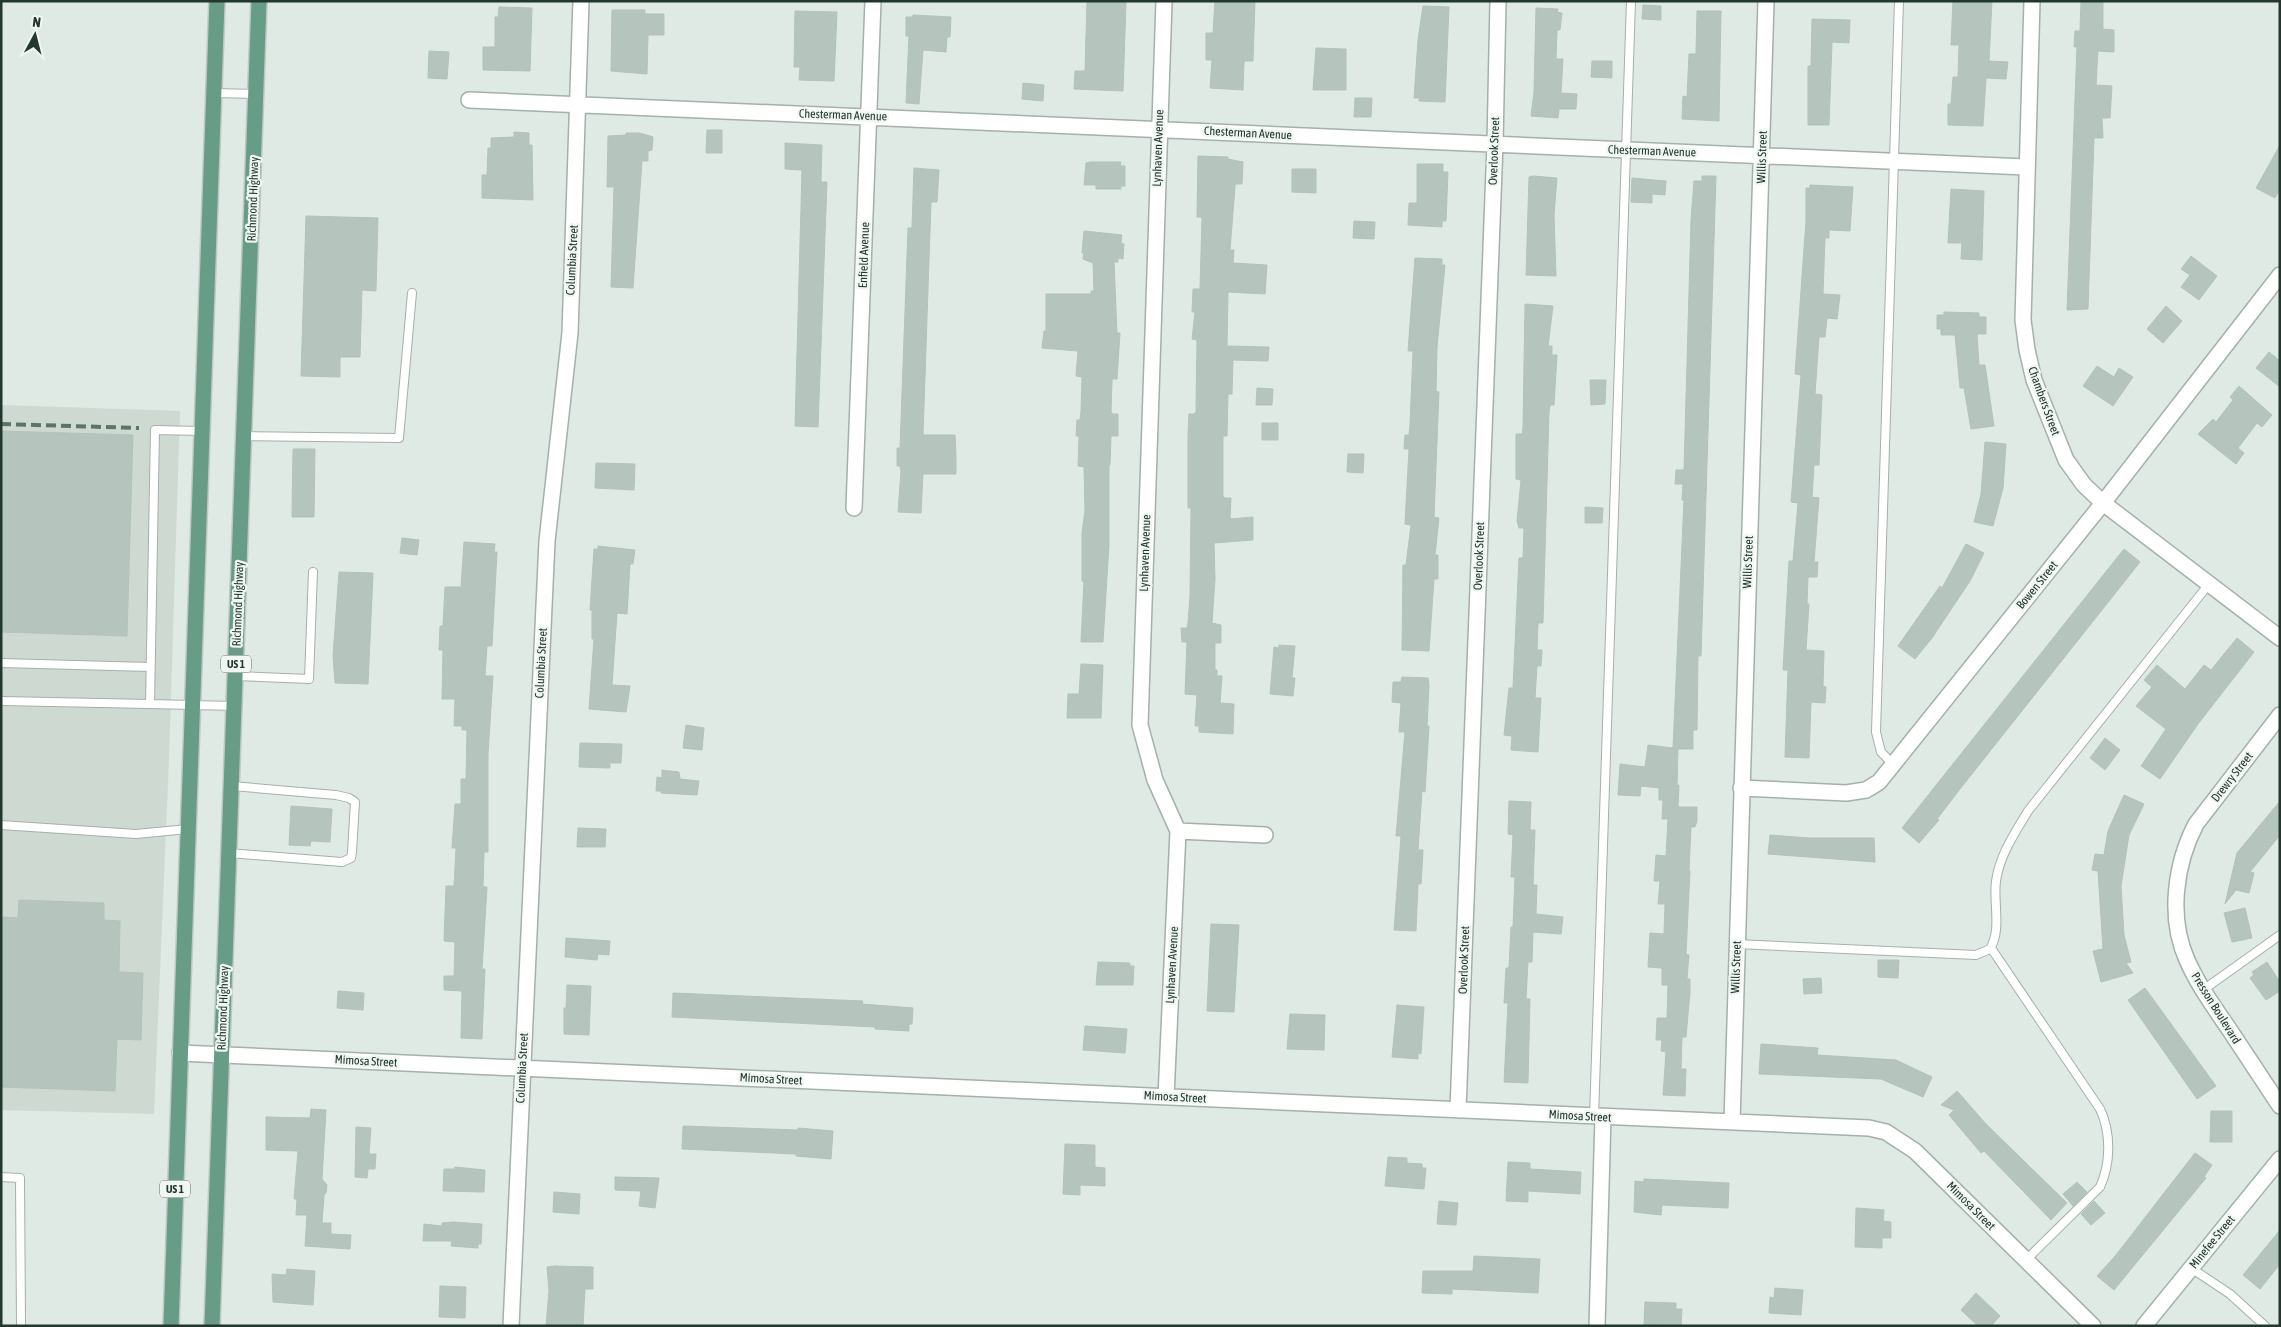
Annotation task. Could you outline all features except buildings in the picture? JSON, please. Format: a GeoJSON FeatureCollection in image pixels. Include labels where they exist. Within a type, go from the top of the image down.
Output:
{"type":"FeatureCollection","features":[{"type":"Feature","properties":{"kind":"main road","name":"US 1"},"geometry":{"type":"LineString","coordinates":[[171,1326],[217,1]]}},
{"type":"Feature","properties":{"kind":"main road","name":"Richmond Highway"},"geometry":{"type":"LineString","coordinates":[[212,1326],[259,1]]}},
{"type":"Feature","properties":{"kind":"street","name":"Columbia Street"},"geometry":{"type":"LineString","coordinates":[[511,1326],[547,541],[570,333],[581,1]]}},
{"type":"Feature","properties":{"kind":"street","name":"Enfield Avenue"},"geometry":{"type":"LineString","coordinates":[[854,508],[873,1]]}},
{"type":"Feature","properties":{"kind":"street","name":"Lynhaven Avenue"},"geometry":{"type":"LineString","coordinates":[[1164,1],[1140,726],[1155,780],[1178,832],[1166,1097]]}},
{"type":"Feature","properties":{"kind":"street","name":"Overlook Street"},"geometry":{"type":"LineString","coordinates":[[1458,1110],[1495,144],[1498,1]]}},
{"type":"Feature","properties":{"kind":"street","name":"Willis Street"},"geometry":{"type":"LineString","coordinates":[[1732,1122],[1740,788],[1766,1]]}},
{"type":"Feature","properties":{"kind":"street","name":"Chambers Street"},"geometry":{"type":"LineString","coordinates":[[2032,1],[2026,167],[2024,320],[2027,350],[2034,380],[2066,460],[2084,485],[2103,503],[2280,638]]}},
{"type":"Feature","properties":{"kind":"street","name":"Chesterman Avenue"},"geometry":{"type":"LineString","coordinates":[[469,100],[1159,128],[2026,167]]}},
{"type":"Feature","properties":{"kind":"street","name":"Bowen Street"},"geometry":{"type":"LineString","coordinates":[[1740,788],[1846,793],[1866,790],[1879,782],[2103,503],[2280,275]]}},
{"type":"Feature","properties":{"kind":"street","name":"Drewry Street"},"geometry":{"type":"LineString","coordinates":[[2187,842],[2196,824],[2280,715]]}},
{"type":"Feature","properties":{"kind":"street"},"geometry":{"type":"LineString","coordinates":[[1178,832],[1265,835]]}},
{"type":"Feature","properties":{"kind":"street","name":"Presson Boulevard"},"geometry":{"type":"LineString","coordinates":[[2187,842],[2180,867],[2176,910],[2187,959],[2203,990],[2280,1106]]}},
{"type":"Feature","properties":{"kind":"street","name":"Mimosa Street"},"geometry":{"type":"LineString","coordinates":[[180,1053],[1599,1117],[1851,1126],[1886,1132],[1915,1150],[2093,1326]]}},
{"type":"Feature","properties":{"kind":"street"},"geometry":{"type":"LineString","coordinates":[[1597,1326],[1599,1117]]}},
{"type":"Feature","properties":{"kind":"street","name":"Minefee Street"},"geometry":{"type":"LineString","coordinates":[[2144,1326],[2280,1158]]}},
{"type":"Feature","properties":{"kind":"lane"},"geometry":{"type":"LineString","coordinates":[[1599,1117],[1631,1]]}},
{"type":"Feature","properties":{"kind":"lane"},"geometry":{"type":"LineString","coordinates":[[1893,764],[1881,752],[1876,732],[1896,161],[1899,1]]}},
{"type":"Feature","properties":{"kind":"lane"},"geometry":{"type":"LineString","coordinates":[[214,93],[256,94]]}},
{"type":"Feature","properties":{"kind":"lane"},"geometry":{"type":"LineString","coordinates":[[244,436],[399,438],[412,293]]}},
{"type":"Feature","properties":{"kind":"lane"},"geometry":{"type":"LineString","coordinates":[[150,704],[156,430],[201,431]]}},
{"type":"Feature","properties":{"kind":"lane"},"geometry":{"type":"LineString","coordinates":[[236,676],[309,679],[313,572]]}},
{"type":"Feature","properties":{"kind":"lane"},"geometry":{"type":"LineString","coordinates":[[1736,944],[1984,954],[1991,948],[1996,934],[1995,892],[1998,868],[2005,850],[2028,811],[2209,584]]}},
{"type":"Feature","properties":{"kind":"lane"},"geometry":{"type":"LineString","coordinates":[[1,663],[150,666]]}},
{"type":"Feature","properties":{"kind":"lane"},"geometry":{"type":"LineString","coordinates":[[1,701],[235,706]]}},
{"type":"Feature","properties":{"kind":"lane"},"geometry":{"type":"LineString","coordinates":[[229,853],[342,862],[351,858],[352,852],[354,802],[349,798],[336,795],[232,786]]}},
{"type":"Feature","properties":{"kind":"lane"},"geometry":{"type":"LineString","coordinates":[[1,825],[136,834],[188,829]]}},
{"type":"Feature","properties":{"kind":"lane"},"geometry":{"type":"LineString","coordinates":[[2203,990],[2280,935]]}},
{"type":"Feature","properties":{"kind":"lane"},"geometry":{"type":"LineString","coordinates":[[1991,948],[2100,1109],[2108,1128],[2105,1173],[2100,1186],[2026,1260]]}},
{"type":"Feature","properties":{"kind":"lane"},"geometry":{"type":"LineString","coordinates":[[1,1177],[20,1178],[21,1326]]}},
{"type":"Feature","properties":{"kind":"lane"},"geometry":{"type":"LineString","coordinates":[[2191,1268],[2230,1294],[2265,1326]]}},
{"type":"Feature","properties":{"kind":"shaded area"},"geometry":{"type":"Polygon","coordinates":[[[1,405],[180,411],[169,760],[154,1114],[1,1110],[1,405]]]}},
{"type":"Feature","properties":{"kind":"railway"},"geometry":{"type":"LineString","coordinates":[[1,424],[139,428]]}}]}
